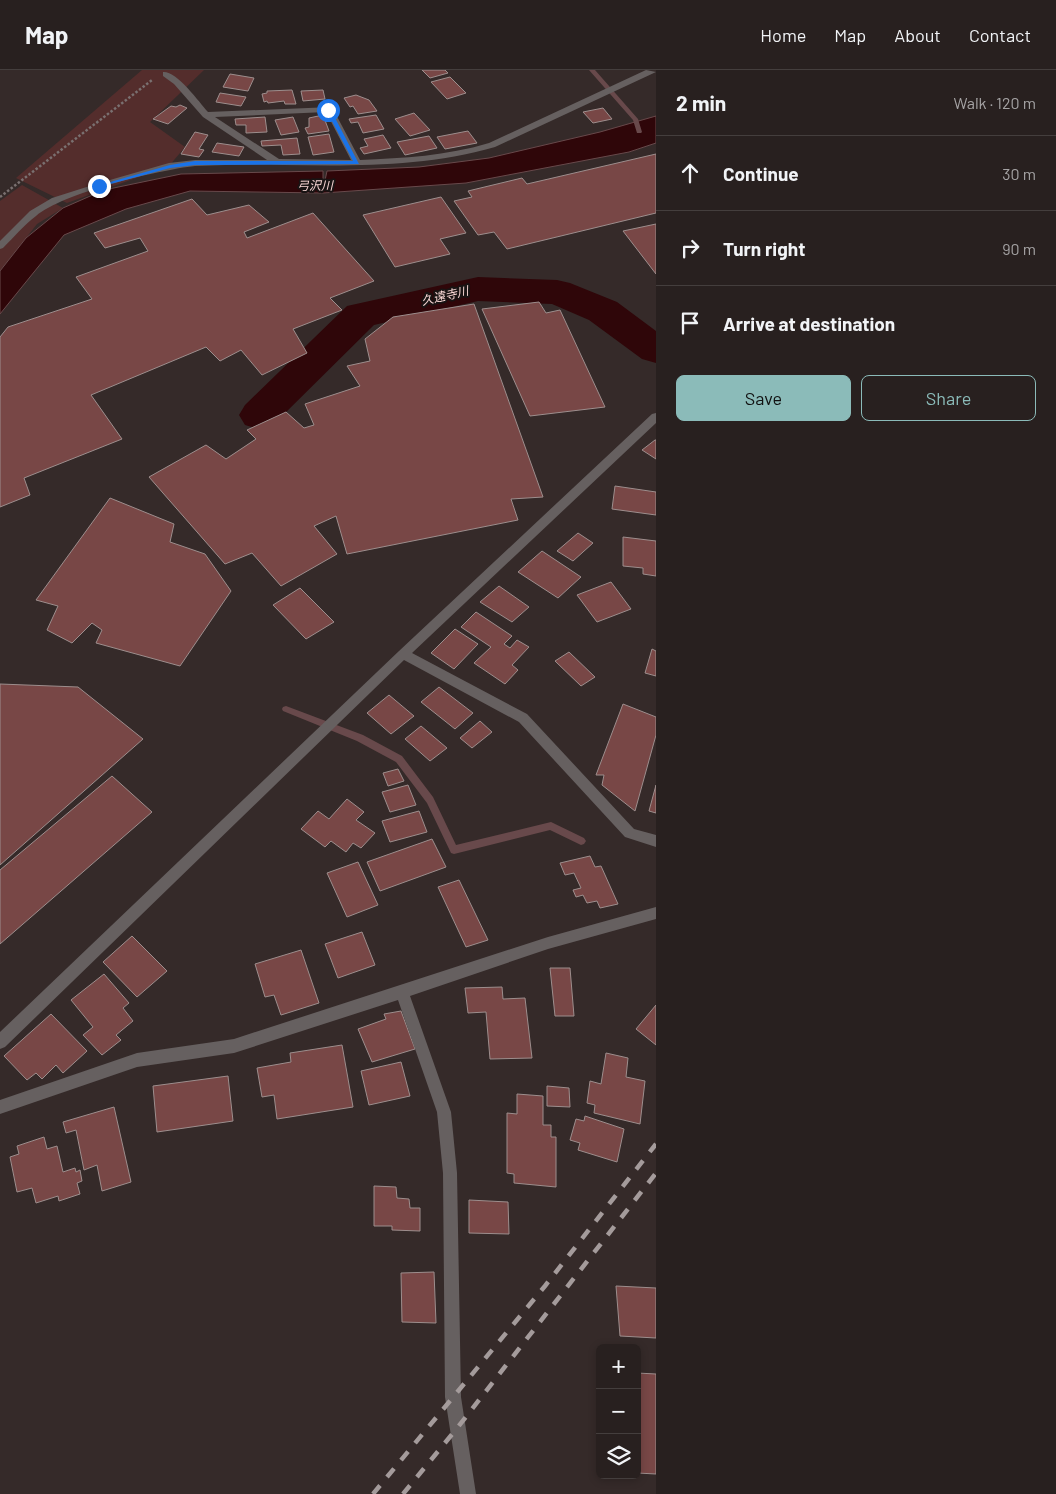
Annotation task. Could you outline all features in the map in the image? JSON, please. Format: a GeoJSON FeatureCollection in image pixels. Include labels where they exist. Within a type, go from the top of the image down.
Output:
{"type":"FeatureCollection","features":[{"type":"Feature","properties":{"kind":"street"},"geometry":{"type":"LineString","coordinates":[[0,246],[33,213],[55,200],[170,166],[195,163],[357,163],[418,160],[466,153],[492,145],[653,70]]}},
{"type":"Feature","properties":{"kind":"street"},"geometry":{"type":"LineString","coordinates":[[166,74],[177,82],[206,115],[276,162]]}},
{"type":"Feature","properties":{"kind":"street"},"geometry":{"type":"LineString","coordinates":[[206,115],[328,110],[357,163]]}},
{"type":"Feature","properties":{"kind":"street"},"geometry":{"type":"LineString","coordinates":[[0,1042],[403,654],[656,417]]}},
{"type":"Feature","properties":{"kind":"street"},"geometry":{"type":"LineString","coordinates":[[403,654],[523,718],[630,833],[656,842]]}},
{"type":"Feature","properties":{"kind":"street"},"geometry":{"type":"LineString","coordinates":[[0,1107],[137,1060],[234,1046],[548,943],[656,913]]}},
{"type":"Feature","properties":{"kind":"street"},"geometry":{"type":"LineString","coordinates":[[402,992],[444,1112],[450,1173],[453,1396],[468,1494]]}},
{"type":"Feature","properties":{"kind":"path"},"geometry":{"type":"LineString","coordinates":[[0,197],[158,75],[166,74]]}},
{"type":"Feature","properties":{"kind":"shaded area"},"geometry":{"type":"Polygon","coordinates":[[[142,70],[204,70],[150,122],[185,147],[169,166],[67,203],[16,178],[142,70]]]}},
{"type":"Feature","properties":{"kind":"shaded area"},"geometry":{"type":"Polygon","coordinates":[[[22,185],[63,208],[37,224],[0,271],[0,201],[22,185]]]}},
{"type":"Feature","properties":{"kind":"water","name":"弓沢川"},"geometry":{"type":"Polygon","coordinates":[[[656,116],[656,143],[629,152],[466,183],[323,193],[190,191],[126,209],[64,235],[0,314],[0,271],[26,238],[63,208],[104,190],[181,174],[323,171],[323,190],[327,171],[419,167],[489,158],[600,132],[656,116]]]}},
{"type":"Feature","properties":{"kind":"building"},"geometry":{"type":"Polygon","coordinates":[[[422,70],[445,70],[448,73],[430,78],[422,70]]]}},
{"type":"Feature","properties":{"kind":"building"},"geometry":{"type":"Polygon","coordinates":[[[230,74],[254,78],[248,91],[223,87],[230,74]]]}},
{"type":"Feature","properties":{"kind":"building"},"geometry":{"type":"Polygon","coordinates":[[[450,77],[466,93],[447,99],[431,82],[450,77]]]}},
{"type":"Feature","properties":{"kind":"building"},"geometry":{"type":"Polygon","coordinates":[[[292,90],[296,104],[285,104],[284,101],[264,102],[262,94],[267,93],[267,91],[292,90]]]}},
{"type":"Feature","properties":{"kind":"building"},"geometry":{"type":"Polygon","coordinates":[[[323,90],[325,99],[303,101],[301,91],[323,90]]]}},
{"type":"Feature","properties":{"kind":"building"},"geometry":{"type":"Polygon","coordinates":[[[220,93],[246,97],[241,106],[216,102],[220,93]]]}},
{"type":"Feature","properties":{"kind":"building"},"geometry":{"type":"Polygon","coordinates":[[[356,95],[369,100],[377,111],[358,114],[353,106],[350,107],[344,98],[356,95]]]}},
{"type":"Feature","properties":{"kind":"building"},"geometry":{"type":"Polygon","coordinates":[[[180,105],[187,108],[168,124],[153,119],[171,106],[176,107],[180,105]]]}},
{"type":"Feature","properties":{"kind":"building"},"geometry":{"type":"Polygon","coordinates":[[[603,108],[612,119],[593,123],[583,112],[603,108]]]}},
{"type":"Feature","properties":{"kind":"building"},"geometry":{"type":"Polygon","coordinates":[[[414,113],[430,130],[410,136],[395,119],[414,113]]]}},
{"type":"Feature","properties":{"kind":"building"},"geometry":{"type":"Polygon","coordinates":[[[323,115],[329,131],[308,134],[305,128],[309,127],[309,118],[323,115]]]}},
{"type":"Feature","properties":{"kind":"building"},"geometry":{"type":"Polygon","coordinates":[[[376,115],[384,129],[363,133],[358,122],[351,123],[349,119],[376,115]]]}},
{"type":"Feature","properties":{"kind":"building"},"geometry":{"type":"Polygon","coordinates":[[[265,117],[267,132],[246,133],[246,125],[236,125],[235,119],[265,117]]]}},
{"type":"Feature","properties":{"kind":"building"},"geometry":{"type":"Polygon","coordinates":[[[293,117],[299,132],[281,135],[275,120],[293,117]]]}},
{"type":"Feature","properties":{"kind":"building"},"geometry":{"type":"Polygon","coordinates":[[[468,131],[477,143],[445,149],[437,137],[468,131]]]}},
{"type":"Feature","properties":{"kind":"building"},"geometry":{"type":"Polygon","coordinates":[[[195,132],[208,135],[199,149],[204,150],[199,157],[181,154],[195,132]]]}},
{"type":"Feature","properties":{"kind":"building"},"geometry":{"type":"Polygon","coordinates":[[[329,134],[334,152],[313,155],[308,137],[329,134]]]}},
{"type":"Feature","properties":{"kind":"building"},"geometry":{"type":"Polygon","coordinates":[[[383,135],[391,148],[364,154],[360,148],[368,146],[364,139],[383,135]]]}},
{"type":"Feature","properties":{"kind":"building"},"geometry":{"type":"Polygon","coordinates":[[[429,136],[437,148],[405,155],[397,142],[429,136]]]}},
{"type":"Feature","properties":{"kind":"building"},"geometry":{"type":"Polygon","coordinates":[[[297,138],[300,154],[283,155],[281,145],[262,146],[261,141],[297,138]]]}},
{"type":"Feature","properties":{"kind":"building"},"geometry":{"type":"Polygon","coordinates":[[[217,143],[244,147],[239,156],[212,152],[217,143]]]}},
{"type":"Feature","properties":{"kind":"building"},"geometry":{"type":"Polygon","coordinates":[[[656,154],[656,213],[507,249],[494,232],[478,235],[454,201],[472,197],[468,191],[522,178],[527,184],[656,154]]]}},
{"type":"Feature","properties":{"kind":"building"},"geometry":{"type":"Polygon","coordinates":[[[441,197],[466,233],[440,239],[450,254],[395,267],[363,215],[441,197]]]}},
{"type":"Feature","properties":{"kind":"building"},"geometry":{"type":"Polygon","coordinates":[[[192,199],[207,215],[249,205],[269,222],[244,232],[247,238],[313,213],[374,281],[330,298],[342,310],[293,329],[307,353],[262,375],[241,350],[220,361],[206,347],[91,395],[122,439],[24,478],[30,495],[0,507],[0,337],[8,327],[92,299],[76,277],[148,251],[140,238],[105,248],[94,233],[192,199]]]}},
{"type":"Feature","properties":{"kind":"building"},"geometry":{"type":"Polygon","coordinates":[[[656,224],[656,274],[623,231],[656,224]]]}},
{"type":"Feature","properties":{"kind":"building"},"geometry":{"type":"Polygon","coordinates":[[[539,302],[546,313],[560,310],[605,407],[530,416],[482,309],[539,302]]]}},
{"type":"Feature","properties":{"kind":"building"},"geometry":{"type":"Polygon","coordinates":[[[474,304],[543,497],[511,499],[518,520],[347,554],[336,516],[314,526],[337,554],[281,586],[252,553],[225,564],[149,477],[206,445],[226,459],[256,439],[247,430],[286,412],[304,428],[314,425],[305,404],[360,386],[347,366],[370,361],[365,339],[393,317],[474,304]]]}},
{"type":"Feature","properties":{"kind":"building"},"geometry":{"type":"Polygon","coordinates":[[[656,440],[656,459],[642,450],[656,440]]]}},
{"type":"Feature","properties":{"kind":"building"},"geometry":{"type":"Polygon","coordinates":[[[615,486],[656,492],[656,515],[612,509],[615,486]]]}},
{"type":"Feature","properties":{"kind":"building"},"geometry":{"type":"Polygon","coordinates":[[[110,498],[174,524],[170,542],[205,554],[231,591],[180,666],[96,643],[102,630],[92,623],[72,643],[47,630],[58,606],[36,600],[110,498]]]}},
{"type":"Feature","properties":{"kind":"building"},"geometry":{"type":"Polygon","coordinates":[[[578,533],[593,543],[573,561],[557,551],[578,533]]]}},
{"type":"Feature","properties":{"kind":"building"},"geometry":{"type":"Polygon","coordinates":[[[623,537],[656,541],[656,576],[643,574],[643,568],[623,566],[623,537]]]}},
{"type":"Feature","properties":{"kind":"building"},"geometry":{"type":"Polygon","coordinates":[[[542,551],[581,577],[558,598],[518,572],[542,551]]]}},
{"type":"Feature","properties":{"kind":"building"},"geometry":{"type":"Polygon","coordinates":[[[611,582],[631,609],[597,622],[577,595],[611,582]]]}},
{"type":"Feature","properties":{"kind":"building"},"geometry":{"type":"Polygon","coordinates":[[[499,586],[529,607],[512,622],[480,602],[499,586]]]}},
{"type":"Feature","properties":{"kind":"building"},"geometry":{"type":"Polygon","coordinates":[[[300,588],[334,622],[306,639],[273,605],[300,588]]]}},
{"type":"Feature","properties":{"kind":"building"},"geometry":{"type":"Polygon","coordinates":[[[476,612],[512,636],[504,644],[510,648],[517,640],[529,647],[512,665],[518,670],[505,684],[474,663],[491,647],[461,627],[476,612]]]}},
{"type":"Feature","properties":{"kind":"building"},"geometry":{"type":"Polygon","coordinates":[[[455,629],[478,644],[454,669],[431,653],[455,629]]]}},
{"type":"Feature","properties":{"kind":"building"},"geometry":{"type":"Polygon","coordinates":[[[652,649],[656,651],[656,676],[645,673],[652,649]]]}},
{"type":"Feature","properties":{"kind":"building"},"geometry":{"type":"Polygon","coordinates":[[[569,652],[595,677],[581,686],[555,661],[569,652]]]}},
{"type":"Feature","properties":{"kind":"building"},"geometry":{"type":"Polygon","coordinates":[[[0,684],[78,687],[143,739],[0,865],[0,684]]]}},
{"type":"Feature","properties":{"kind":"building"},"geometry":{"type":"Polygon","coordinates":[[[439,687],[473,713],[455,729],[421,702],[439,687]]]}},
{"type":"Feature","properties":{"kind":"building"},"geometry":{"type":"Polygon","coordinates":[[[389,695],[414,716],[391,734],[367,713],[389,695]]]}},
{"type":"Feature","properties":{"kind":"building"},"geometry":{"type":"Polygon","coordinates":[[[623,704],[656,717],[656,735],[635,811],[602,785],[604,775],[596,775],[623,704]]]}},
{"type":"Feature","properties":{"kind":"building"},"geometry":{"type":"Polygon","coordinates":[[[480,721],[492,732],[472,748],[460,738],[480,721]]]}},
{"type":"Feature","properties":{"kind":"building"},"geometry":{"type":"Polygon","coordinates":[[[421,726],[447,748],[430,761],[405,739],[421,726]]]}},
{"type":"Feature","properties":{"kind":"building"},"geometry":{"type":"Polygon","coordinates":[[[398,769],[404,781],[388,786],[383,773],[398,769]]]}},
{"type":"Feature","properties":{"kind":"building"},"geometry":{"type":"Polygon","coordinates":[[[112,776],[152,812],[0,944],[0,870],[112,776]]]}},
{"type":"Feature","properties":{"kind":"building"},"geometry":{"type":"Polygon","coordinates":[[[408,785],[416,805],[390,812],[382,792],[408,785]]]}},
{"type":"Feature","properties":{"kind":"building"},"geometry":{"type":"Polygon","coordinates":[[[656,785],[656,813],[649,811],[656,785]]]}},
{"type":"Feature","properties":{"kind":"building"},"geometry":{"type":"Polygon","coordinates":[[[347,799],[364,812],[356,820],[375,833],[361,848],[353,843],[346,852],[331,841],[325,847],[301,829],[318,811],[329,819],[347,799]]]}},
{"type":"Feature","properties":{"kind":"building"},"geometry":{"type":"Polygon","coordinates":[[[419,811],[427,832],[390,842],[382,821],[419,811]]]}},
{"type":"Feature","properties":{"kind":"building"},"geometry":{"type":"Polygon","coordinates":[[[432,839],[446,867],[380,891],[367,862],[432,839]]]}},
{"type":"Feature","properties":{"kind":"building"},"geometry":{"type":"Polygon","coordinates":[[[590,856],[595,867],[601,866],[618,904],[600,908],[597,901],[587,903],[583,895],[576,897],[573,890],[581,888],[574,873],[565,875],[560,863],[590,856]]]}},
{"type":"Feature","properties":{"kind":"building"},"geometry":{"type":"Polygon","coordinates":[[[358,862],[378,905],[347,917],[327,873],[358,862]]]}},
{"type":"Feature","properties":{"kind":"building"},"geometry":{"type":"Polygon","coordinates":[[[459,880],[488,940],[466,947],[438,887],[459,880]]]}},
{"type":"Feature","properties":{"kind":"building"},"geometry":{"type":"Polygon","coordinates":[[[362,932],[375,965],[338,978],[325,944],[362,932]]]}},
{"type":"Feature","properties":{"kind":"building"},"geometry":{"type":"Polygon","coordinates":[[[132,936],[167,971],[137,997],[103,962],[132,936]]]}},
{"type":"Feature","properties":{"kind":"building"},"geometry":{"type":"Polygon","coordinates":[[[301,950],[319,1003],[281,1015],[274,995],[265,997],[255,964],[301,950]]]}},
{"type":"Feature","properties":{"kind":"building"},"geometry":{"type":"Polygon","coordinates":[[[550,968],[570,968],[574,1016],[555,1016],[550,968]]]}},
{"type":"Feature","properties":{"kind":"building"},"geometry":{"type":"Polygon","coordinates":[[[104,974],[129,1003],[123,1008],[133,1021],[116,1035],[121,1040],[102,1055],[83,1035],[93,1027],[71,1000],[104,974]]]}},
{"type":"Feature","properties":{"kind":"building"},"geometry":{"type":"Polygon","coordinates":[[[502,987],[503,999],[525,998],[532,1058],[490,1059],[486,1012],[468,1013],[465,988],[502,987]]]}},
{"type":"Feature","properties":{"kind":"building"},"geometry":{"type":"Polygon","coordinates":[[[656,1005],[656,1045],[636,1029],[656,1005]]]}},
{"type":"Feature","properties":{"kind":"building"},"geometry":{"type":"Polygon","coordinates":[[[401,1011],[415,1049],[372,1062],[358,1029],[386,1019],[384,1014],[401,1011]]]}},
{"type":"Feature","properties":{"kind":"building"},"geometry":{"type":"Polygon","coordinates":[[[51,1014],[87,1051],[63,1073],[56,1065],[42,1079],[36,1073],[27,1080],[4,1056],[51,1014]]]}},
{"type":"Feature","properties":{"kind":"building"},"geometry":{"type":"Polygon","coordinates":[[[342,1045],[353,1107],[277,1119],[274,1095],[262,1097],[257,1068],[291,1062],[290,1053],[342,1045]]]}},
{"type":"Feature","properties":{"kind":"building"},"geometry":{"type":"Polygon","coordinates":[[[606,1053],[628,1058],[626,1077],[645,1081],[640,1124],[594,1113],[595,1105],[587,1103],[590,1081],[601,1084],[606,1053]]]}},
{"type":"Feature","properties":{"kind":"building"},"geometry":{"type":"Polygon","coordinates":[[[401,1062],[410,1096],[369,1105],[361,1071],[401,1062]]]}},
{"type":"Feature","properties":{"kind":"building"},"geometry":{"type":"Polygon","coordinates":[[[228,1076],[233,1121],[157,1132],[153,1086],[228,1076]]]}},
{"type":"Feature","properties":{"kind":"building"},"geometry":{"type":"Polygon","coordinates":[[[547,1086],[569,1088],[570,1107],[547,1106],[547,1086]]]}},
{"type":"Feature","properties":{"kind":"building"},"geometry":{"type":"Polygon","coordinates":[[[517,1094],[543,1096],[543,1125],[551,1125],[551,1137],[556,1137],[556,1187],[514,1183],[514,1174],[507,1173],[507,1113],[517,1114],[517,1094]]]}},
{"type":"Feature","properties":{"kind":"building"},"geometry":{"type":"Polygon","coordinates":[[[114,1107],[131,1182],[102,1191],[97,1165],[84,1170],[76,1130],[66,1133],[63,1122],[114,1107]]]}},
{"type":"Feature","properties":{"kind":"building"},"geometry":{"type":"Polygon","coordinates":[[[585,1116],[624,1129],[617,1162],[578,1150],[580,1143],[570,1140],[576,1119],[584,1121],[585,1116]]]}},
{"type":"Feature","properties":{"kind":"building"},"geometry":{"type":"Polygon","coordinates":[[[44,1137],[47,1149],[57,1146],[63,1172],[75,1168],[76,1172],[80,1170],[82,1181],[77,1183],[80,1194],[59,1201],[58,1196],[36,1203],[32,1188],[17,1192],[10,1157],[19,1154],[17,1146],[44,1137]]]}},
{"type":"Feature","properties":{"kind":"building"},"geometry":{"type":"Polygon","coordinates":[[[374,1186],[396,1187],[397,1198],[409,1199],[410,1208],[420,1208],[420,1231],[392,1230],[392,1226],[374,1226],[374,1186]]]}},
{"type":"Feature","properties":{"kind":"building"},"geometry":{"type":"Polygon","coordinates":[[[469,1200],[508,1202],[509,1234],[469,1233],[469,1200]]]}},
{"type":"Feature","properties":{"kind":"building"},"geometry":{"type":"Polygon","coordinates":[[[434,1272],[436,1323],[402,1322],[401,1273],[434,1272]]]}},
{"type":"Feature","properties":{"kind":"building"},"geometry":{"type":"Polygon","coordinates":[[[616,1286],[656,1288],[656,1338],[620,1336],[616,1286]]]}},
{"type":"Feature","properties":{"kind":"building"},"geometry":{"type":"Polygon","coordinates":[[[641,1373],[656,1374],[656,1474],[641,1473],[641,1373]]]}},
{"type":"Feature","properties":{"kind":"waterway"},"geometry":{"type":"LineString","coordinates":[[592,70],[636,120],[639,132]]}},
{"type":"Feature","properties":{"kind":"waterway","name":"久遠寺川"},"geometry":{"type":"LineString","coordinates":[[259,415],[361,315],[478,289],[557,292],[603,311],[656,350]]}},
{"type":"Feature","properties":{"kind":"waterway"},"geometry":{"type":"LineString","coordinates":[[286,709],[360,738],[399,759],[430,800],[454,850],[551,826],[581,841]]}},
{"type":"Feature","properties":{"kind":"railway"},"geometry":{"type":"LineString","coordinates":[[373,1494],[545,1286],[656,1144]]}},
{"type":"Feature","properties":{"kind":"railway"},"geometry":{"type":"LineString","coordinates":[[403,1494],[458,1427],[656,1173]]}},
{"type":"Feature","properties":{"kind":"route"},"geometry":{"type":"LineString","coordinates":[[99,186],[170,166],[195,163],[357,163],[328,110]]}}]}
